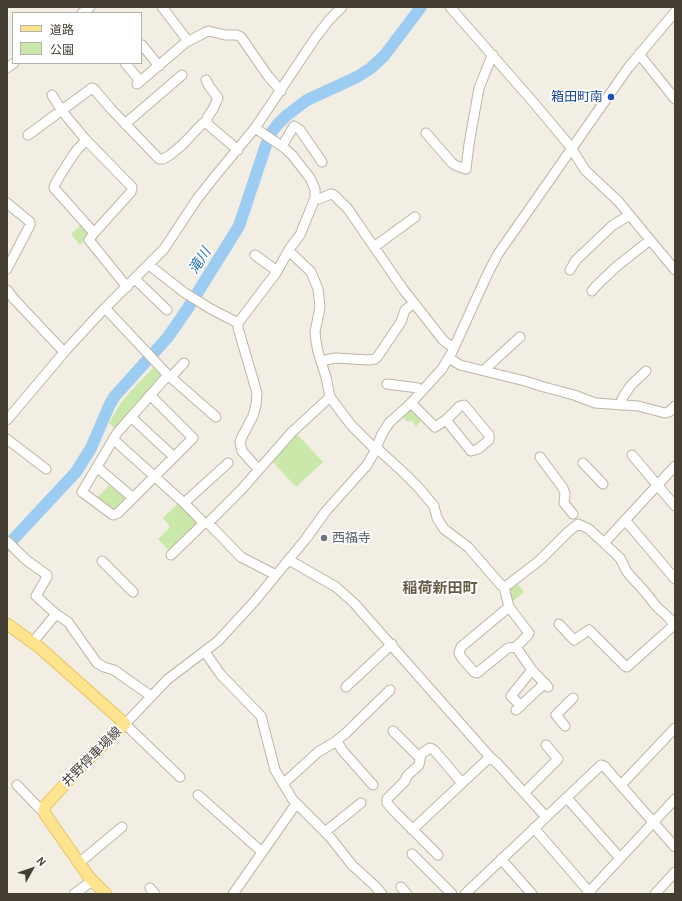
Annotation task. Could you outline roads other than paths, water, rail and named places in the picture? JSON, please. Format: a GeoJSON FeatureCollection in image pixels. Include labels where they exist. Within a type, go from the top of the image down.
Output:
{"type":"FeatureCollection","features":[{"type":"Feature","properties":{"kind":"main road","name":"井野停車場線"},"geometry":{"type":"LineString","coordinates":[[7,624],[32,642],[125,724],[86,761],[46,805],[44,810]]}},
{"type":"Feature","properties":{"kind":"main road"},"geometry":{"type":"LineString","coordinates":[[44,810],[45,814],[79,863],[92,880],[106,894]]}},
{"type":"Feature","properties":{"kind":"street"},"geometry":{"type":"LineString","coordinates":[[162,7],[188,41]]}},
{"type":"Feature","properties":{"kind":"street"},"geometry":{"type":"LineString","coordinates":[[7,420],[64,352],[105,308],[149,265],[169,242],[208,185],[255,128],[322,30],[342,7]]}},
{"type":"Feature","properties":{"kind":"street"},"geometry":{"type":"LineString","coordinates":[[450,7],[530,98],[571,149],[584,170],[610,193],[650,240],[672,260],[675,270]]}},
{"type":"Feature","properties":{"kind":"street"},"geometry":{"type":"LineString","coordinates":[[180,777],[125,724],[176,672],[218,641],[253,603],[289,560],[326,511],[367,465],[389,423],[411,403],[437,375],[449,358],[493,263],[628,68],[675,12]]}},
{"type":"Feature","properties":{"kind":"street"},"geometry":{"type":"LineString","coordinates":[[126,64],[138,82],[188,41],[209,31],[225,35],[240,36],[268,76],[281,91]]}},
{"type":"Feature","properties":{"kind":"street"},"geometry":{"type":"LineString","coordinates":[[142,45],[159,66]]}},
{"type":"Feature","properties":{"kind":"street"},"geometry":{"type":"LineString","coordinates":[[639,54],[675,99]]}},
{"type":"Feature","properties":{"kind":"street"},"geometry":{"type":"LineString","coordinates":[[426,133],[452,163],[466,169],[479,88],[493,56]]}},
{"type":"Feature","properties":{"kind":"street"},"geometry":{"type":"LineString","coordinates":[[125,124],[182,75]]}},
{"type":"Feature","properties":{"kind":"street"},"geometry":{"type":"LineString","coordinates":[[206,80],[218,98],[206,119],[206,123]]}},
{"type":"Feature","properties":{"kind":"street"},"geometry":{"type":"LineString","coordinates":[[28,135],[93,88],[125,124],[161,160],[182,145],[202,124],[206,123]]}},
{"type":"Feature","properties":{"kind":"street"},"geometry":{"type":"LineString","coordinates":[[52,95],[62,111],[86,140],[132,187],[131,192],[90,239],[90,242],[127,287]]}},
{"type":"Feature","properties":{"kind":"street"},"geometry":{"type":"LineString","coordinates":[[206,123],[238,150]]}},
{"type":"Feature","properties":{"kind":"street"},"geometry":{"type":"LineString","coordinates":[[280,145],[294,126],[300,130],[322,162]]}},
{"type":"Feature","properties":{"kind":"street"},"geometry":{"type":"LineString","coordinates":[[255,128],[292,155],[308,176],[315,189],[315,198],[300,235],[288,251],[277,271],[238,323],[238,328],[257,393],[253,416],[240,442],[242,451],[258,469]]}},
{"type":"Feature","properties":{"kind":"street"},"geometry":{"type":"LineString","coordinates":[[86,140],[76,151],[54,188],[94,233]]}},
{"type":"Feature","properties":{"kind":"street"},"geometry":{"type":"LineString","coordinates":[[315,198],[319,199],[332,194],[351,212],[414,303],[446,342],[454,346]]}},
{"type":"Feature","properties":{"kind":"street"},"geometry":{"type":"LineString","coordinates":[[7,203],[30,222],[30,225],[7,268]]}},
{"type":"Feature","properties":{"kind":"street"},"geometry":{"type":"LineString","coordinates":[[570,270],[576,260],[613,225],[630,215]]}},
{"type":"Feature","properties":{"kind":"street"},"geometry":{"type":"LineString","coordinates":[[374,247],[415,217]]}},
{"type":"Feature","properties":{"kind":"street"},"geometry":{"type":"LineString","coordinates":[[592,291],[616,267],[650,240]]}},
{"type":"Feature","properties":{"kind":"street"},"geometry":{"type":"LineString","coordinates":[[288,251],[311,272],[318,289],[319,312],[315,337],[330,397],[351,426],[418,487],[434,506],[437,518],[444,528],[468,547],[504,587],[510,607],[529,633],[517,647],[508,648],[477,673],[474,672],[459,653],[461,647],[510,607]]}},
{"type":"Feature","properties":{"kind":"street"},"geometry":{"type":"LineString","coordinates":[[255,255],[277,271]]}},
{"type":"Feature","properties":{"kind":"street"},"geometry":{"type":"LineString","coordinates":[[149,265],[185,293],[219,314],[238,323]]}},
{"type":"Feature","properties":{"kind":"street"},"geometry":{"type":"LineString","coordinates":[[135,279],[167,310]]}},
{"type":"Feature","properties":{"kind":"street"},"geometry":{"type":"LineString","coordinates":[[7,290],[64,352]]}},
{"type":"Feature","properties":{"kind":"street"},"geometry":{"type":"LineString","coordinates":[[321,361],[334,358],[374,359],[378,356],[401,322],[405,310],[414,303]]}},
{"type":"Feature","properties":{"kind":"street"},"geometry":{"type":"LineString","coordinates":[[105,308],[170,376],[216,417]]}},
{"type":"Feature","properties":{"kind":"street"},"geometry":{"type":"LineString","coordinates":[[484,370],[520,337]]}},
{"type":"Feature","properties":{"kind":"street"},"geometry":{"type":"LineString","coordinates":[[449,358],[460,365],[484,370],[574,395],[591,402],[638,406],[665,413],[669,412],[675,406]]}},
{"type":"Feature","properties":{"kind":"street"},"geometry":{"type":"LineString","coordinates":[[150,395],[193,438],[118,513],[113,515],[82,492],[113,439],[150,395],[184,363]]}},
{"type":"Feature","properties":{"kind":"street"},"geometry":{"type":"LineString","coordinates":[[620,405],[623,397],[631,385],[646,371]]}},
{"type":"Feature","properties":{"kind":"street"},"geometry":{"type":"LineString","coordinates":[[387,384],[418,388],[422,391]]}},
{"type":"Feature","properties":{"kind":"street"},"geometry":{"type":"LineString","coordinates":[[171,555],[241,490],[292,432],[330,397]]}},
{"type":"Feature","properties":{"kind":"street"},"geometry":{"type":"LineString","coordinates":[[411,403],[435,427],[446,420],[460,406],[464,405],[489,435],[489,440],[478,449],[471,451],[446,420]]}},
{"type":"Feature","properties":{"kind":"street"},"geometry":{"type":"LineString","coordinates":[[131,417],[174,457]]}},
{"type":"Feature","properties":{"kind":"street"},"geometry":{"type":"LineString","coordinates":[[7,439],[46,469]]}},
{"type":"Feature","properties":{"kind":"street"},"geometry":{"type":"LineString","coordinates":[[113,439],[206,523],[241,557],[276,575]]}},
{"type":"Feature","properties":{"kind":"street"},"geometry":{"type":"LineString","coordinates":[[632,455],[675,506]]}},
{"type":"Feature","properties":{"kind":"street"},"geometry":{"type":"LineString","coordinates":[[540,457],[563,488],[566,494],[564,503],[572,514]]}},
{"type":"Feature","properties":{"kind":"street"},"geometry":{"type":"LineString","coordinates":[[184,504],[228,463]]}},
{"type":"Feature","properties":{"kind":"street"},"geometry":{"type":"LineString","coordinates":[[583,463],[603,484]]}},
{"type":"Feature","properties":{"kind":"street"},"geometry":{"type":"LineString","coordinates":[[604,543],[675,466]]}},
{"type":"Feature","properties":{"kind":"street"},"geometry":{"type":"LineString","coordinates":[[97,467],[133,498]]}},
{"type":"Feature","properties":{"kind":"street"},"geometry":{"type":"LineString","coordinates":[[625,520],[675,579]]}},
{"type":"Feature","properties":{"kind":"street"},"geometry":{"type":"LineString","coordinates":[[504,587],[543,556],[576,525],[581,524],[620,558],[627,572],[656,607],[675,625],[631,670],[625,666],[589,630],[574,640],[559,624]]}},
{"type":"Feature","properties":{"kind":"street"},"geometry":{"type":"LineString","coordinates":[[7,541],[25,559],[47,575],[36,596],[56,614],[68,622],[97,663],[114,670],[151,696]]}},
{"type":"Feature","properties":{"kind":"street"},"geometry":{"type":"LineString","coordinates":[[289,560],[336,587],[354,602],[490,757],[546,817]]}},
{"type":"Feature","properties":{"kind":"street"},"geometry":{"type":"LineString","coordinates":[[102,561],[133,592]]}},
{"type":"Feature","properties":{"kind":"street"},"geometry":{"type":"LineString","coordinates":[[32,642],[56,614]]}},
{"type":"Feature","properties":{"kind":"street"},"geometry":{"type":"LineString","coordinates":[[346,687],[392,644]]}},
{"type":"Feature","properties":{"kind":"street"},"geometry":{"type":"LineString","coordinates":[[517,647],[532,670],[547,685],[518,708],[511,696],[532,670]]}},
{"type":"Feature","properties":{"kind":"street"},"geometry":{"type":"LineString","coordinates":[[205,652],[225,680],[261,716],[274,770],[296,804],[325,832],[352,865],[382,894]]}},
{"type":"Feature","properties":{"kind":"street"},"geometry":{"type":"LineString","coordinates":[[283,784],[318,752],[337,741],[390,690]]}},
{"type":"Feature","properties":{"kind":"street"},"geometry":{"type":"LineString","coordinates":[[565,726],[556,715],[573,698]]}},
{"type":"Feature","properties":{"kind":"street"},"geometry":{"type":"LineString","coordinates":[[621,785],[675,728]]}},
{"type":"Feature","properties":{"kind":"street"},"geometry":{"type":"LineString","coordinates":[[393,731],[420,758]]}},
{"type":"Feature","properties":{"kind":"street"},"geometry":{"type":"LineString","coordinates":[[337,741],[342,750],[373,785]]}},
{"type":"Feature","properties":{"kind":"street"},"geometry":{"type":"LineString","coordinates":[[524,792],[558,759],[546,745]]}},
{"type":"Feature","properties":{"kind":"street"},"geometry":{"type":"LineString","coordinates":[[438,855],[412,830],[386,801],[388,796],[420,765],[421,754],[428,749],[433,749],[462,783]]}},
{"type":"Feature","properties":{"kind":"street"},"geometry":{"type":"LineString","coordinates":[[412,830],[490,757]]}},
{"type":"Feature","properties":{"kind":"street"},"geometry":{"type":"LineString","coordinates":[[468,893],[501,859],[600,766],[604,766],[675,847]]}},
{"type":"Feature","properties":{"kind":"street"},"geometry":{"type":"LineString","coordinates":[[17,785],[40,809],[44,810]]}},
{"type":"Feature","properties":{"kind":"street"},"geometry":{"type":"LineString","coordinates":[[198,795],[262,852]]}},
{"type":"Feature","properties":{"kind":"street"},"geometry":{"type":"LineString","coordinates":[[566,798],[620,858]]}},
{"type":"Feature","properties":{"kind":"street"},"geometry":{"type":"LineString","coordinates":[[534,828],[589,893],[675,799]]}},
{"type":"Feature","properties":{"kind":"street"},"geometry":{"type":"LineString","coordinates":[[325,832],[361,803]]}},
{"type":"Feature","properties":{"kind":"street"},"geometry":{"type":"LineString","coordinates":[[245,894],[236,890],[296,804]]}},
{"type":"Feature","properties":{"kind":"street"},"geometry":{"type":"LineString","coordinates":[[79,863],[122,827]]}},
{"type":"Feature","properties":{"kind":"street"},"geometry":{"type":"LineString","coordinates":[[412,854],[452,894]]}},
{"type":"Feature","properties":{"kind":"street"},"geometry":{"type":"LineString","coordinates":[[501,859],[532,894]]}},
{"type":"Feature","properties":{"kind":"street"},"geometry":{"type":"LineString","coordinates":[[656,894],[675,872]]}},
{"type":"Feature","properties":{"kind":"street"},"geometry":{"type":"LineString","coordinates":[[74,894],[92,880]]}},
{"type":"Feature","properties":{"kind":"waterway","name":"滝川"},"geometry":{"type":"LineString","coordinates":[[7,546],[76,472],[91,448],[114,397],[168,337],[188,308],[239,226],[266,145],[271,133],[277,125],[307,100],[357,77],[371,68],[384,56],[421,7]]}},
{"type":"Feature","properties":{"kind":"place","name":"箱田町南"},"geometry":{"type":"Point","coordinates":[611,97]}},
{"type":"Feature","properties":{"kind":"place","name":"西福寺"},"geometry":{"type":"Point","coordinates":[324,538]}},
{"type":"Feature","properties":{"kind":"district","name":"稲荷新田町"},"geometry":{"type":"Point","coordinates":[440,589]}}]}
